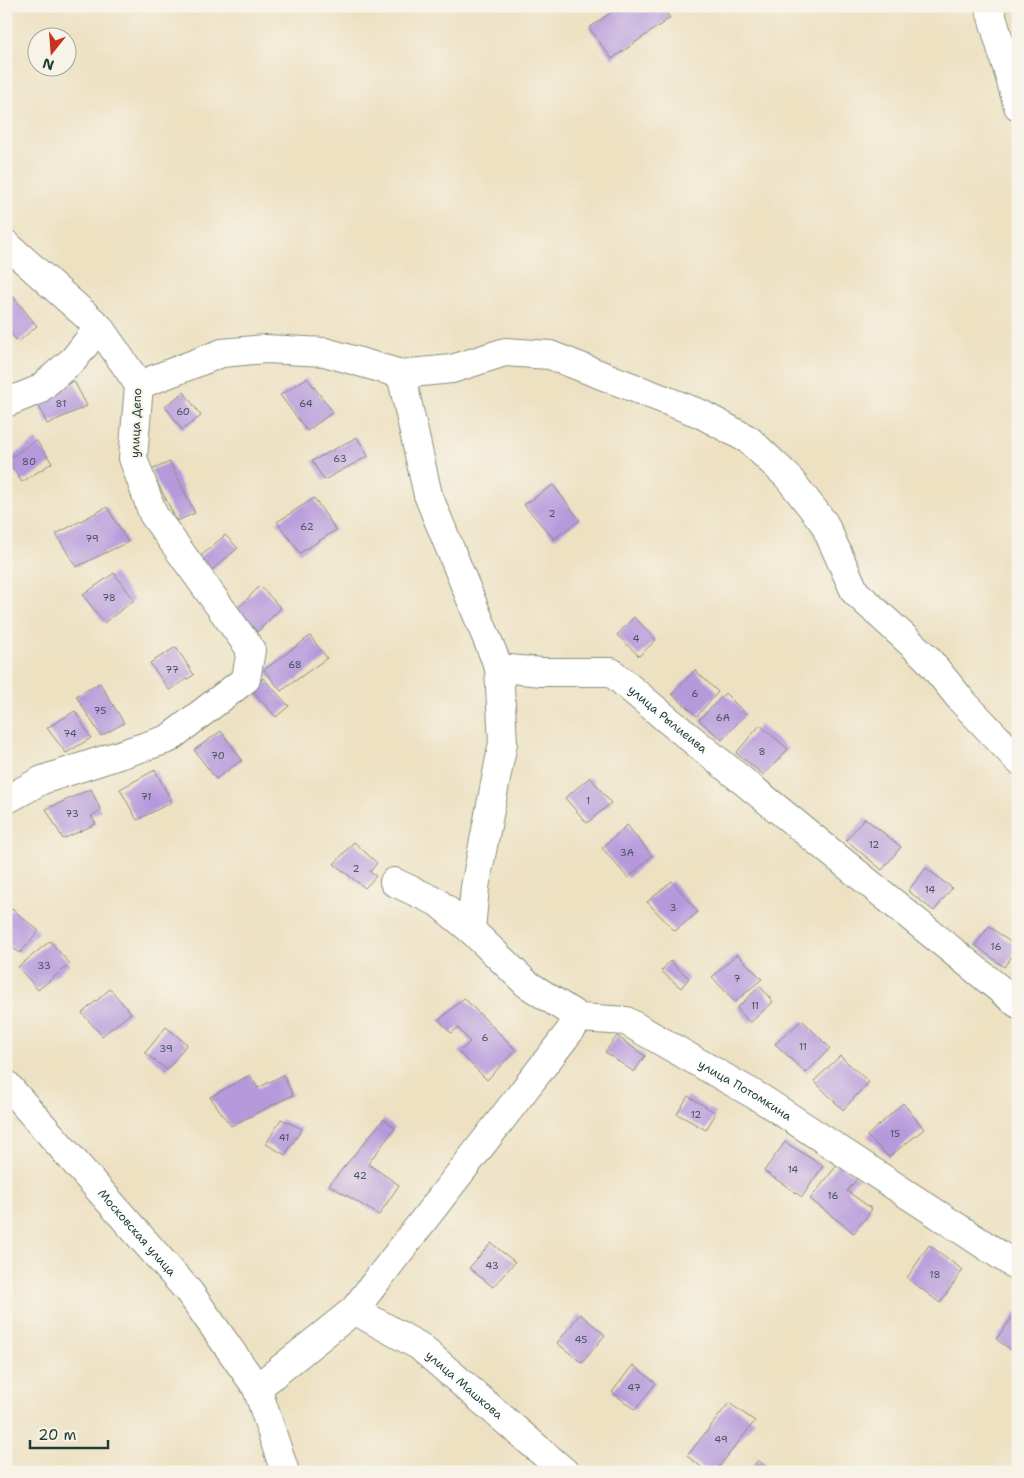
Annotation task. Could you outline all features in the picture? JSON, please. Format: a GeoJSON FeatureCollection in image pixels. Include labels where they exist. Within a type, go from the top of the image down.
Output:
{"type":"FeatureCollection","features":[{"type":"Feature","properties":{"kind":"street"},"geometry":{"type":"LineString","coordinates":[[989,6],[1018,106]]}},
{"type":"Feature","properties":{"kind":"street","name":"улица Депо"},"geometry":{"type":"LineString","coordinates":[[6,244],[99,326],[139,385],[133,458],[153,514],[252,650],[246,679],[168,740],[42,780],[6,800]]}},
{"type":"Feature","properties":{"kind":"street"},"geometry":{"type":"LineString","coordinates":[[6,403],[38,390],[74,359],[99,326]]}},
{"type":"Feature","properties":{"kind":"street"},"geometry":{"type":"LineString","coordinates":[[139,385],[222,353],[265,349],[326,352],[402,374],[452,368],[505,352],[550,355],[701,414],[750,440],[787,476],[824,523],[855,592],[927,658],[962,701],[1018,760]]}},
{"type":"Feature","properties":{"kind":"street"},"geometry":{"type":"LineString","coordinates":[[402,374],[428,495],[499,668],[503,743],[475,887],[471,930]]}},
{"type":"Feature","properties":{"kind":"street","name":"улица Рылиеива"},"geometry":{"type":"LineString","coordinates":[[499,668],[542,672],[611,672],[1018,1004]]}},
{"type":"Feature","properties":{"kind":"street","name":"улица Потомкина"},"geometry":{"type":"LineString","coordinates":[[394,882],[437,902],[471,930],[527,984],[580,1018],[626,1021],[754,1094],[1018,1267]]}},
{"type":"Feature","properties":{"kind":"street"},"geometry":{"type":"LineString","coordinates":[[257,1388],[354,1310],[580,1018]]}},
{"type":"Feature","properties":{"kind":"street","name":"Московская улица"},"geometry":{"type":"LineString","coordinates":[[6,1084],[190,1293],[257,1388],[285,1472]]}},
{"type":"Feature","properties":{"kind":"street","name":"улица Машкова"},"geometry":{"type":"LineString","coordinates":[[354,1310],[419,1346],[565,1472]]}},
{"type":"Feature","properties":{"kind":"building"},"geometry":{"type":"Polygon","coordinates":[[[620,6],[662,6],[670,18],[612,59],[589,28],[620,6]]]}},
{"type":"Feature","properties":{"kind":"building"},"geometry":{"type":"Polygon","coordinates":[[[8,290],[37,326],[18,342],[6,328],[6,292],[8,290]]]}},
{"type":"Feature","properties":{"kind":"building"},"geometry":{"type":"Polygon","coordinates":[[[307,378],[333,412],[307,431],[280,395],[307,378]]]}},
{"type":"Feature","properties":{"kind":"building"},"geometry":{"type":"Polygon","coordinates":[[[74,381],[87,406],[47,424],[36,399],[74,381]]]}},
{"type":"Feature","properties":{"kind":"building"},"geometry":{"type":"Polygon","coordinates":[[[184,392],[201,416],[182,430],[165,406],[184,392]]]}},
{"type":"Feature","properties":{"kind":"building"},"geometry":{"type":"Polygon","coordinates":[[[357,437],[368,456],[324,480],[312,461],[357,437]]]}},
{"type":"Feature","properties":{"kind":"building"},"geometry":{"type":"Polygon","coordinates":[[[36,440],[52,463],[22,482],[7,460],[36,440]]]}},
{"type":"Feature","properties":{"kind":"building"},"geometry":{"type":"Polygon","coordinates":[[[170,462],[195,513],[177,521],[151,470],[170,462]]]}},
{"type":"Feature","properties":{"kind":"building"},"geometry":{"type":"Polygon","coordinates":[[[553,485],[580,520],[554,539],[524,505],[553,485]]]}},
{"type":"Feature","properties":{"kind":"building"},"geometry":{"type":"Polygon","coordinates":[[[314,498],[336,530],[300,553],[277,522],[314,498]]]}},
{"type":"Feature","properties":{"kind":"building"},"geometry":{"type":"Polygon","coordinates":[[[107,507],[128,542],[76,567],[56,534],[107,507]]]}},
{"type":"Feature","properties":{"kind":"building"},"geometry":{"type":"Polygon","coordinates":[[[225,535],[238,548],[206,575],[194,562],[225,535]]]}},
{"type":"Feature","properties":{"kind":"building"},"geometry":{"type":"Polygon","coordinates":[[[114,573],[134,600],[104,623],[83,595],[114,573]]]}},
{"type":"Feature","properties":{"kind":"building"},"geometry":{"type":"Polygon","coordinates":[[[260,586],[281,608],[257,632],[237,609],[260,586]]]}},
{"type":"Feature","properties":{"kind":"building"},"geometry":{"type":"Polygon","coordinates":[[[634,617],[656,640],[639,656],[617,635],[634,617]]]}},
{"type":"Feature","properties":{"kind":"building"},"geometry":{"type":"Polygon","coordinates":[[[310,636],[327,658],[281,691],[264,670],[310,636]]]}},
{"type":"Feature","properties":{"kind":"building"},"geometry":{"type":"Polygon","coordinates":[[[176,647],[194,675],[169,690],[150,663],[176,647]]]}},
{"type":"Feature","properties":{"kind":"building"},"geometry":{"type":"Polygon","coordinates":[[[695,670],[718,692],[697,716],[672,694],[695,670]]]}},
{"type":"Feature","properties":{"kind":"building"},"geometry":{"type":"Polygon","coordinates":[[[263,678],[289,706],[276,717],[251,689],[263,678]]]}},
{"type":"Feature","properties":{"kind":"building"},"geometry":{"type":"Polygon","coordinates":[[[100,683],[124,723],[101,736],[76,696],[100,683]]]}},
{"type":"Feature","properties":{"kind":"building"},"geometry":{"type":"Polygon","coordinates":[[[725,693],[746,714],[722,740],[699,720],[725,693]]]}},
{"type":"Feature","properties":{"kind":"building"},"geometry":{"type":"Polygon","coordinates":[[[75,711],[91,738],[66,753],[47,728],[75,711]]]}},
{"type":"Feature","properties":{"kind":"building"},"geometry":{"type":"Polygon","coordinates":[[[760,725],[788,749],[764,775],[736,753],[760,725]]]}},
{"type":"Feature","properties":{"kind":"building"},"geometry":{"type":"Polygon","coordinates":[[[221,731],[242,760],[216,779],[194,750],[221,731]]]}},
{"type":"Feature","properties":{"kind":"building"},"geometry":{"type":"Polygon","coordinates":[[[155,770],[172,802],[137,820],[120,789],[155,770]]]}},
{"type":"Feature","properties":{"kind":"building"},"geometry":{"type":"Polygon","coordinates":[[[590,777],[611,803],[587,823],[565,798],[590,777]]]}},
{"type":"Feature","properties":{"kind":"building"},"geometry":{"type":"Polygon","coordinates":[[[91,789],[101,811],[91,816],[96,824],[63,839],[46,809],[91,789]]]}},
{"type":"Feature","properties":{"kind":"building"},"geometry":{"type":"Polygon","coordinates":[[[865,818],[901,847],[882,870],[846,840],[865,818]]]}},
{"type":"Feature","properties":{"kind":"building"},"geometry":{"type":"Polygon","coordinates":[[[627,825],[652,856],[628,878],[602,848],[627,825]]]}},
{"type":"Feature","properties":{"kind":"building"},"geometry":{"type":"Polygon","coordinates":[[[354,842],[377,863],[370,872],[376,876],[365,888],[334,864],[354,842]]]}},
{"type":"Feature","properties":{"kind":"building"},"geometry":{"type":"Polygon","coordinates":[[[926,868],[952,888],[934,911],[908,891],[926,868]]]}},
{"type":"Feature","properties":{"kind":"building"},"geometry":{"type":"Polygon","coordinates":[[[672,881],[698,912],[675,931],[647,902],[672,881]]]}},
{"type":"Feature","properties":{"kind":"building"},"geometry":{"type":"Polygon","coordinates":[[[12,909],[39,931],[20,953],[6,943],[6,917],[12,909]]]}},
{"type":"Feature","properties":{"kind":"building"},"geometry":{"type":"Polygon","coordinates":[[[989,926],[1018,948],[1004,967],[975,945],[989,926]]]}},
{"type":"Feature","properties":{"kind":"building"},"geometry":{"type":"Polygon","coordinates":[[[50,941],[70,964],[38,990],[18,967],[50,941]]]}},
{"type":"Feature","properties":{"kind":"building"},"geometry":{"type":"Polygon","coordinates":[[[737,954],[762,979],[735,1002],[712,977],[737,954]]]}},
{"type":"Feature","properties":{"kind":"building"},"geometry":{"type":"Polygon","coordinates":[[[670,961],[689,978],[681,988],[661,971],[670,961]]]}},
{"type":"Feature","properties":{"kind":"building"},"geometry":{"type":"Polygon","coordinates":[[[760,986],[773,1002],[750,1023],[737,1008],[760,986]]]}},
{"type":"Feature","properties":{"kind":"building"},"geometry":{"type":"Polygon","coordinates":[[[110,989],[131,1013],[102,1036],[82,1013],[110,989]]]}},
{"type":"Feature","properties":{"kind":"building"},"geometry":{"type":"Polygon","coordinates":[[[464,998],[516,1050],[487,1080],[459,1052],[470,1042],[458,1028],[451,1033],[439,1020],[464,998]]]}},
{"type":"Feature","properties":{"kind":"building"},"geometry":{"type":"Polygon","coordinates":[[[802,1020],[830,1048],[806,1073],[775,1044],[802,1020]]]}},
{"type":"Feature","properties":{"kind":"building"},"geometry":{"type":"Polygon","coordinates":[[[166,1027],[187,1044],[167,1070],[145,1053],[166,1027]]]}},
{"type":"Feature","properties":{"kind":"building"},"geometry":{"type":"Polygon","coordinates":[[[617,1036],[645,1056],[634,1072],[605,1052],[617,1036]]]}},
{"type":"Feature","properties":{"kind":"building"},"geometry":{"type":"Polygon","coordinates":[[[840,1056],[869,1082],[843,1110],[814,1081],[840,1056]]]}},
{"type":"Feature","properties":{"kind":"building"},"geometry":{"type":"Polygon","coordinates":[[[250,1075],[258,1088],[283,1075],[293,1095],[231,1126],[210,1097],[250,1075]]]}},
{"type":"Feature","properties":{"kind":"building"},"geometry":{"type":"Polygon","coordinates":[[[688,1096],[716,1113],[706,1130],[677,1114],[688,1096]]]}},
{"type":"Feature","properties":{"kind":"building"},"geometry":{"type":"Polygon","coordinates":[[[903,1103],[924,1129],[889,1157],[867,1136],[903,1103]]]}},
{"type":"Feature","properties":{"kind":"building"},"geometry":{"type":"Polygon","coordinates":[[[281,1119],[302,1129],[285,1155],[266,1144],[281,1119]]]}},
{"type":"Feature","properties":{"kind":"building"},"geometry":{"type":"Polygon","coordinates":[[[384,1119],[395,1128],[368,1164],[399,1185],[379,1215],[329,1185],[384,1119]]]}},
{"type":"Feature","properties":{"kind":"building"},"geometry":{"type":"Polygon","coordinates":[[[785,1142],[823,1166],[802,1197],[764,1171],[785,1142]]]}},
{"type":"Feature","properties":{"kind":"building"},"geometry":{"type":"Polygon","coordinates":[[[838,1164],[858,1178],[847,1191],[872,1209],[854,1233],[810,1199],[838,1164]]]}},
{"type":"Feature","properties":{"kind":"building"},"geometry":{"type":"Polygon","coordinates":[[[491,1243],[515,1262],[493,1287],[469,1268],[491,1243]]]}},
{"type":"Feature","properties":{"kind":"building"},"geometry":{"type":"Polygon","coordinates":[[[929,1245],[963,1270],[940,1303],[907,1278],[929,1245]]]}},
{"type":"Feature","properties":{"kind":"building"},"geometry":{"type":"Polygon","coordinates":[[[1018,1310],[1018,1355],[996,1339],[1018,1310]]]}},
{"type":"Feature","properties":{"kind":"building"},"geometry":{"type":"Polygon","coordinates":[[[580,1314],[605,1335],[582,1363],[557,1343],[580,1314]]]}},
{"type":"Feature","properties":{"kind":"building"},"geometry":{"type":"Polygon","coordinates":[[[633,1365],[656,1383],[635,1410],[612,1392],[633,1365]]]}},
{"type":"Feature","properties":{"kind":"building"},"geometry":{"type":"Polygon","coordinates":[[[729,1403],[755,1421],[715,1472],[708,1472],[687,1456],[729,1403]]]}},
{"type":"Feature","properties":{"kind":"building"},"geometry":{"type":"Polygon","coordinates":[[[758,1460],[773,1472],[749,1472],[758,1460]]]}}]}
